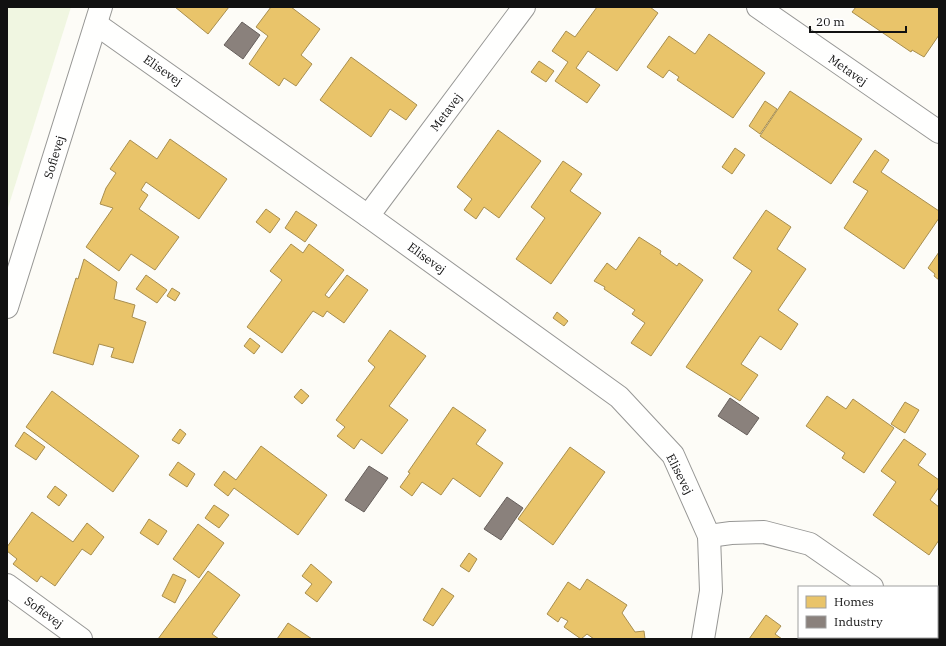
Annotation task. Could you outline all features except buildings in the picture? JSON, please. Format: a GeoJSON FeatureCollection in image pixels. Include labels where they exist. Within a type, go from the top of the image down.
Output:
{"type":"FeatureCollection","features":[{"type":"Feature","properties":{"kind":"street","name":"Metavej"},"geometry":{"type":"LineString","coordinates":[[368,216],[524,7]]}},
{"type":"Feature","properties":{"kind":"street","name":"Metavej"},"geometry":{"type":"LineString","coordinates":[[758,7],[939,132]]}},
{"type":"Feature","properties":{"kind":"street","name":"Elisevej"},"geometry":{"type":"LineString","coordinates":[[99,15],[368,216],[619,397],[673,455],[709,536],[711,591],[703,639]]}},
{"type":"Feature","properties":{"kind":"street","name":"Sofievej"},"geometry":{"type":"LineString","coordinates":[[7,307],[99,15]]}},
{"type":"Feature","properties":{"kind":"street"},"geometry":{"type":"LineString","coordinates":[[709,536],[731,533],[764,532],[810,544],[871,586]]}},
{"type":"Feature","properties":{"kind":"street","name":"Sofievej"},"geometry":{"type":"LineString","coordinates":[[7,585],[81,639]]}},
{"type":"Feature","properties":{"kind":"green space"},"geometry":{"type":"Polygon","coordinates":[[[7,7],[71,7],[7,211],[7,7]]]}}]}
